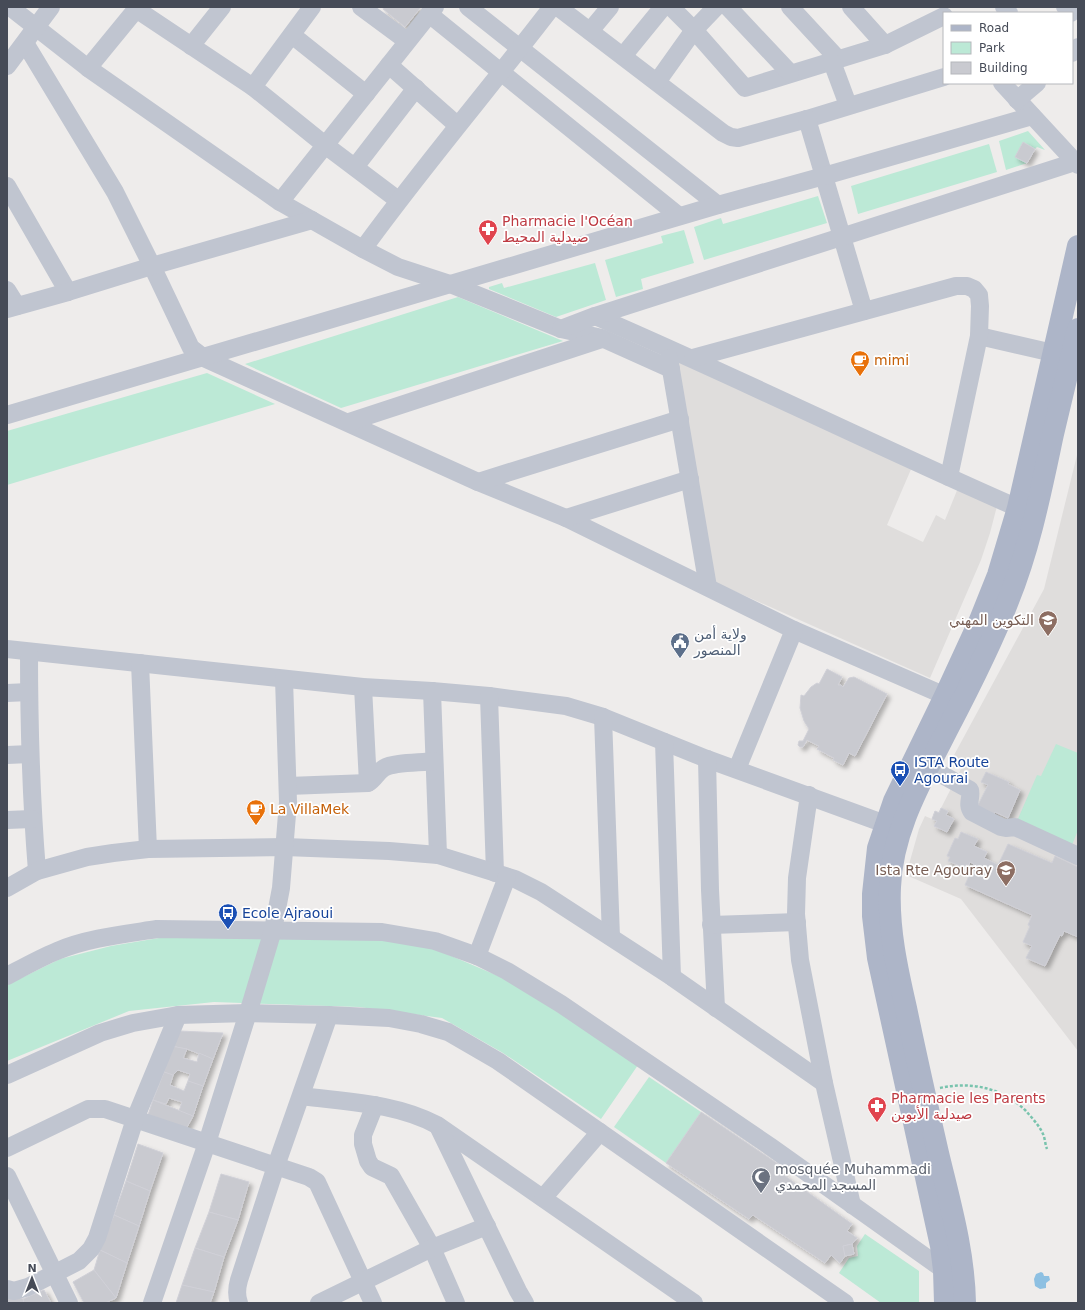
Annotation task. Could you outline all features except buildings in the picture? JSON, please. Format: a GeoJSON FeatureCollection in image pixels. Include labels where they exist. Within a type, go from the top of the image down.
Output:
{"type":"FeatureCollection","features":[{"type":"Feature","properties":{"kind":"main road"},"geometry":{"type":"LineString","coordinates":[[955,1302],[944,1270],[934,1211],[878,958],[872,894],[878,848],[912,801],[928,767],[953,700],[980,620],[998,575],[1018,508],[1053,353],[1075,277],[1078,246]]}},
{"type":"Feature","properties":{"kind":"main road"},"geometry":{"type":"LineString","coordinates":[[955,1302],[960,1246],[903,996],[889,911],[892,866],[896,845],[893,827],[900,787],[953,700],[984,657],[1008,602],[1031,534],[1078,329]]}},
{"type":"Feature","properties":{"kind":"street"},"geometry":{"type":"LineString","coordinates":[[10,7],[88,68],[280,202],[363,249],[398,267],[450,284],[561,329],[602,338],[670,369]]}},
{"type":"Feature","properties":{"kind":"street"},"geometry":{"type":"LineString","coordinates":[[7,66],[51,7]]}},
{"type":"Feature","properties":{"kind":"street"},"geometry":{"type":"LineString","coordinates":[[191,46],[222,7]]}},
{"type":"Feature","properties":{"kind":"street"},"geometry":{"type":"LineString","coordinates":[[253,87],[312,7]]}},
{"type":"Feature","properties":{"kind":"street"},"geometry":{"type":"LineString","coordinates":[[361,7],[408,41]]}},
{"type":"Feature","properties":{"kind":"street"},"geometry":{"type":"LineString","coordinates":[[468,7],[718,205]]}},
{"type":"Feature","properties":{"kind":"street"},"geometry":{"type":"LineString","coordinates":[[363,249],[398,200],[500,71],[521,48],[552,7]]}},
{"type":"Feature","properties":{"kind":"street"},"geometry":{"type":"LineString","coordinates":[[558,7],[723,133],[731,137],[738,138],[807,119],[848,105],[943,77]]}},
{"type":"Feature","properties":{"kind":"street"},"geometry":{"type":"LineString","coordinates":[[590,31],[610,7]]}},
{"type":"Feature","properties":{"kind":"street"},"geometry":{"type":"LineString","coordinates":[[623,56],[663,7]]}},
{"type":"Feature","properties":{"kind":"street"},"geometry":{"type":"LineString","coordinates":[[671,7],[694,30],[745,88],[885,45],[943,14]]}},
{"type":"Feature","properties":{"kind":"street"},"geometry":{"type":"LineString","coordinates":[[657,82],[694,30],[716,7]]}},
{"type":"Feature","properties":{"kind":"street"},"geometry":{"type":"LineString","coordinates":[[728,7],[790,73]]}},
{"type":"Feature","properties":{"kind":"street"},"geometry":{"type":"LineString","coordinates":[[790,7],[835,61],[848,105]]}},
{"type":"Feature","properties":{"kind":"street"},"geometry":{"type":"LineString","coordinates":[[851,7],[885,45]]}},
{"type":"Feature","properties":{"kind":"street"},"geometry":{"type":"LineString","coordinates":[[88,68],[137,8],[253,87],[398,200]]}},
{"type":"Feature","properties":{"kind":"street"},"geometry":{"type":"LineString","coordinates":[[280,202],[432,10],[500,71],[680,216]]}},
{"type":"Feature","properties":{"kind":"street"},"geometry":{"type":"LineString","coordinates":[[292,34],[366,94]]}},
{"type":"Feature","properties":{"kind":"street"},"geometry":{"type":"LineString","coordinates":[[25,43],[115,192],[191,348],[204,358],[349,422],[478,482],[566,518],[794,630],[953,700]]}},
{"type":"Feature","properties":{"kind":"street"},"geometry":{"type":"LineString","coordinates":[[389,65],[457,125]]}},
{"type":"Feature","properties":{"kind":"street"},"geometry":{"type":"LineString","coordinates":[[561,329],[595,316],[842,237],[1077,164],[1003,84]]}},
{"type":"Feature","properties":{"kind":"street"},"geometry":{"type":"LineString","coordinates":[[1017,100],[1037,84]]}},
{"type":"Feature","properties":{"kind":"street"},"geometry":{"type":"LineString","coordinates":[[355,167],[416,88]]}},
{"type":"Feature","properties":{"kind":"street"},"geometry":{"type":"LineString","coordinates":[[7,415],[680,216],[1032,116]]}},
{"type":"Feature","properties":{"kind":"street"},"geometry":{"type":"LineString","coordinates":[[807,119],[864,312]]}},
{"type":"Feature","properties":{"kind":"street"},"geometry":{"type":"LineString","coordinates":[[7,186],[68,292]]}},
{"type":"Feature","properties":{"kind":"street"},"geometry":{"type":"LineString","coordinates":[[7,290],[12,308],[312,220]]}},
{"type":"Feature","properties":{"kind":"street"},"geometry":{"type":"LineString","coordinates":[[693,358],[956,286],[967,286],[979,295],[979,336],[949,477]]}},
{"type":"Feature","properties":{"kind":"street"},"geometry":{"type":"LineString","coordinates":[[595,316],[693,358],[1018,508]]}},
{"type":"Feature","properties":{"kind":"street"},"geometry":{"type":"LineString","coordinates":[[979,336],[1053,353]]}},
{"type":"Feature","properties":{"kind":"street"},"geometry":{"type":"LineString","coordinates":[[349,422],[602,338]]}},
{"type":"Feature","properties":{"kind":"street"},"geometry":{"type":"LineString","coordinates":[[667,347],[708,587]]}},
{"type":"Feature","properties":{"kind":"street"},"geometry":{"type":"LineString","coordinates":[[478,482],[680,419]]}},
{"type":"Feature","properties":{"kind":"street"},"geometry":{"type":"LineString","coordinates":[[566,518],[690,479]]}},
{"type":"Feature","properties":{"kind":"street"},"geometry":{"type":"LineString","coordinates":[[737,769],[794,630]]}},
{"type":"Feature","properties":{"kind":"street"},"geometry":{"type":"LineString","coordinates":[[7,649],[363,687],[489,696],[566,706],[603,717],[707,759],[893,827]]}},
{"type":"Feature","properties":{"kind":"street"},"geometry":{"type":"LineString","coordinates":[[29,652],[32,819],[37,871]]}},
{"type":"Feature","properties":{"kind":"street"},"geometry":{"type":"LineString","coordinates":[[140,663],[148,850]]}},
{"type":"Feature","properties":{"kind":"street"},"geometry":{"type":"LineString","coordinates":[[152,1303],[206,1143],[273,930],[281,888],[288,802],[284,679]]}},
{"type":"Feature","properties":{"kind":"street"},"geometry":{"type":"LineString","coordinates":[[363,687],[368,783]]}},
{"type":"Feature","properties":{"kind":"street"},"geometry":{"type":"LineString","coordinates":[[432,691],[438,855]]}},
{"type":"Feature","properties":{"kind":"street"},"geometry":{"type":"LineString","coordinates":[[7,693],[29,692]]}},
{"type":"Feature","properties":{"kind":"street"},"geometry":{"type":"LineString","coordinates":[[477,956],[501,874],[489,696]]}},
{"type":"Feature","properties":{"kind":"street"},"geometry":{"type":"LineString","coordinates":[[603,717],[611,937]]}},
{"type":"Feature","properties":{"kind":"street"},"geometry":{"type":"LineString","coordinates":[[664,742],[672,977]]}},
{"type":"Feature","properties":{"kind":"street"},"geometry":{"type":"LineString","coordinates":[[7,755],[30,754]]}},
{"type":"Feature","properties":{"kind":"street"},"geometry":{"type":"LineString","coordinates":[[707,759],[716,1008]]}},
{"type":"Feature","properties":{"kind":"street"},"geometry":{"type":"LineString","coordinates":[[288,786],[368,783],[374,779],[378,772],[390,766],[434,761]]}},
{"type":"Feature","properties":{"kind":"street"},"geometry":{"type":"LineString","coordinates":[[928,767],[970,790],[971,795],[968,808],[972,812],[1001,827],[1015,827],[1078,856]]}},
{"type":"Feature","properties":{"kind":"street"},"geometry":{"type":"LineString","coordinates":[[808,795],[797,878],[797,922],[800,960],[824,1084],[852,1205]]}},
{"type":"Feature","properties":{"kind":"street"},"geometry":{"type":"LineString","coordinates":[[7,820],[32,819]]}},
{"type":"Feature","properties":{"kind":"street"},"geometry":{"type":"LineString","coordinates":[[7,888],[37,871],[113,853],[148,850],[284,847],[389,851],[438,855],[501,874],[541,892],[672,977],[824,1084]]}},
{"type":"Feature","properties":{"kind":"street"},"geometry":{"type":"LineString","coordinates":[[712,925],[797,922]]}},
{"type":"Feature","properties":{"kind":"street"},"geometry":{"type":"LineString","coordinates":[[7,976],[58,950],[90,941],[157,929],[382,932],[435,941],[477,956],[507,971],[561,1004],[771,1147],[944,1270]]}},
{"type":"Feature","properties":{"kind":"street"},"geometry":{"type":"LineString","coordinates":[[7,1075],[100,1033],[133,1023],[178,1015],[248,1013],[329,1015],[389,1018],[421,1024],[448,1032],[498,1062],[845,1303]]}},
{"type":"Feature","properties":{"kind":"street"},"geometry":{"type":"LineString","coordinates":[[7,1289],[14,1291],[28,1287],[79,1261],[94,1244],[135,1119],[178,1015]]}},
{"type":"Feature","properties":{"kind":"street"},"geometry":{"type":"LineString","coordinates":[[239,1303],[237,1288],[239,1280],[276,1166],[302,1096],[329,1015]]}},
{"type":"Feature","properties":{"kind":"street"},"geometry":{"type":"LineString","coordinates":[[302,1096],[375,1106],[411,1113],[437,1125],[694,1303]]}},
{"type":"Feature","properties":{"kind":"street"},"geometry":{"type":"LineString","coordinates":[[375,1106],[362,1136],[362,1144],[368,1162],[372,1167],[391,1176],[432,1248],[456,1303]]}},
{"type":"Feature","properties":{"kind":"street"},"geometry":{"type":"LineString","coordinates":[[7,1148],[88,1109],[105,1109],[309,1177],[316,1182],[373,1303]]}},
{"type":"Feature","properties":{"kind":"street"},"geometry":{"type":"LineString","coordinates":[[437,1125],[525,1303]]}},
{"type":"Feature","properties":{"kind":"street"},"geometry":{"type":"LineString","coordinates":[[543,1198],[600,1132]]}},
{"type":"Feature","properties":{"kind":"street"},"geometry":{"type":"LineString","coordinates":[[7,1176],[69,1303]]}},
{"type":"Feature","properties":{"kind":"street"},"geometry":{"type":"LineString","coordinates":[[319,1303],[432,1248],[487,1226]]}},
{"type":"Feature","properties":{"kind":"path"},"geometry":{"type":"LineString","coordinates":[[924,1091],[950,1085],[976,1086],[995,1090],[1011,1099],[1034,1119],[1042,1134],[1047,1149]]}},
{"type":"Feature","properties":{"kind":"shaded area"},"geometry":{"type":"Polygon","coordinates":[[[678,362],[912,467],[887,525],[923,542],[936,515],[945,520],[958,488],[997,506],[981,560],[930,678],[714,582],[678,362]]]}},
{"type":"Feature","properties":{"kind":"shaded area","name":"Ista Rte Agouray"},"geometry":{"type":"Polygon","coordinates":[[[1078,451],[1078,1051],[961,899],[906,875],[919,829],[925,816],[932,819],[935,811],[939,812],[964,763],[953,757],[1044,589],[1078,451]]]}},
{"type":"Feature","properties":{"kind":"green space"},"geometry":{"type":"Polygon","coordinates":[[[1028,131],[1045,150],[1037,147],[1035,149],[1023,143],[1015,157],[1027,163],[1006,170],[999,141],[1028,131]]]}},
{"type":"Feature","properties":{"kind":"green space"},"geometry":{"type":"Polygon","coordinates":[[[989,144],[997,172],[858,214],[851,186],[989,144]]]}},
{"type":"Feature","properties":{"kind":"green space"},"geometry":{"type":"Polygon","coordinates":[[[818,196],[827,223],[704,260],[694,227],[721,218],[723,224],[818,196]]]}},
{"type":"Feature","properties":{"kind":"green space"},"geometry":{"type":"Polygon","coordinates":[[[684,230],[694,263],[641,279],[643,289],[616,297],[605,260],[663,243],[661,236],[684,230]]]}},
{"type":"Feature","properties":{"kind":"green space"},"geometry":{"type":"Polygon","coordinates":[[[595,263],[606,300],[556,317],[489,289],[489,287],[502,283],[504,288],[595,263]]]}},
{"type":"Feature","properties":{"kind":"green space"},"geometry":{"type":"Polygon","coordinates":[[[458,297],[563,341],[341,408],[245,364],[458,297]]]}},
{"type":"Feature","properties":{"kind":"green space"},"geometry":{"type":"Polygon","coordinates":[[[207,373],[275,404],[7,485],[7,431],[207,373]]]}},
{"type":"Feature","properties":{"kind":"green space"},"geometry":{"type":"Polygon","coordinates":[[[1056,744],[1078,753],[1078,830],[1072,845],[1017,821],[1037,775],[1041,776],[1056,744]]]}},
{"type":"Feature","properties":{"kind":"green space"},"geometry":{"type":"Polygon","coordinates":[[[257,937],[381,940],[435,949],[503,978],[550,1005],[638,1065],[601,1119],[503,1053],[442,1018],[359,1007],[214,1002],[129,1011],[7,1061],[7,985],[60,959],[111,946],[159,938],[257,937]]]}},
{"type":"Feature","properties":{"kind":"green space"},"geometry":{"type":"Polygon","coordinates":[[[649,1077],[701,1112],[666,1163],[614,1127],[649,1077]]]}},
{"type":"Feature","properties":{"kind":"green space"},"geometry":{"type":"Polygon","coordinates":[[[865,1234],[919,1271],[919,1303],[881,1303],[839,1273],[849,1258],[858,1256],[857,1246],[865,1234]]]}},
{"type":"Feature","properties":{"kind":"water"},"geometry":{"type":"Polygon","coordinates":[[[1041,1272],[1044,1276],[1049,1276],[1050,1280],[1046,1283],[1046,1288],[1040,1289],[1035,1286],[1034,1279],[1036,1274],[1041,1272]]]}},
{"type":"Feature","properties":{"kind":"place","name":"Pharmacie l'Océan صيدلية المحيط"},"geometry":{"type":"Point","coordinates":[488,246]}},
{"type":"Feature","properties":{"kind":"place","name":"mimi"},"geometry":{"type":"Point","coordinates":[860,377]}},
{"type":"Feature","properties":{"kind":"place","name":"التكوين المهني"},"geometry":{"type":"Point","coordinates":[1048,637]}},
{"type":"Feature","properties":{"kind":"place","name":"ولاية أمن المنصور"},"geometry":{"type":"Point","coordinates":[680,659]}},
{"type":"Feature","properties":{"kind":"place","name":"ISTA Route Agourai"},"geometry":{"type":"Point","coordinates":[900,787]}},
{"type":"Feature","properties":{"kind":"place","name":"La VillaMek"},"geometry":{"type":"Point","coordinates":[256,826]}},
{"type":"Feature","properties":{"kind":"place","name":"Ista Rte Agouray"},"geometry":{"type":"Point","coordinates":[1006,887]}},
{"type":"Feature","properties":{"kind":"place","name":"Ecole Ajraoui"},"geometry":{"type":"Point","coordinates":[228,930]}},
{"type":"Feature","properties":{"kind":"place","name":"Pharmacie les Parents صيدلية الأبوين"},"geometry":{"type":"Point","coordinates":[877,1123]}},
{"type":"Feature","properties":{"kind":"place","name":"mosquée Muhammadi المسجد المحمدي"},"geometry":{"type":"Point","coordinates":[761,1194]}}]}
